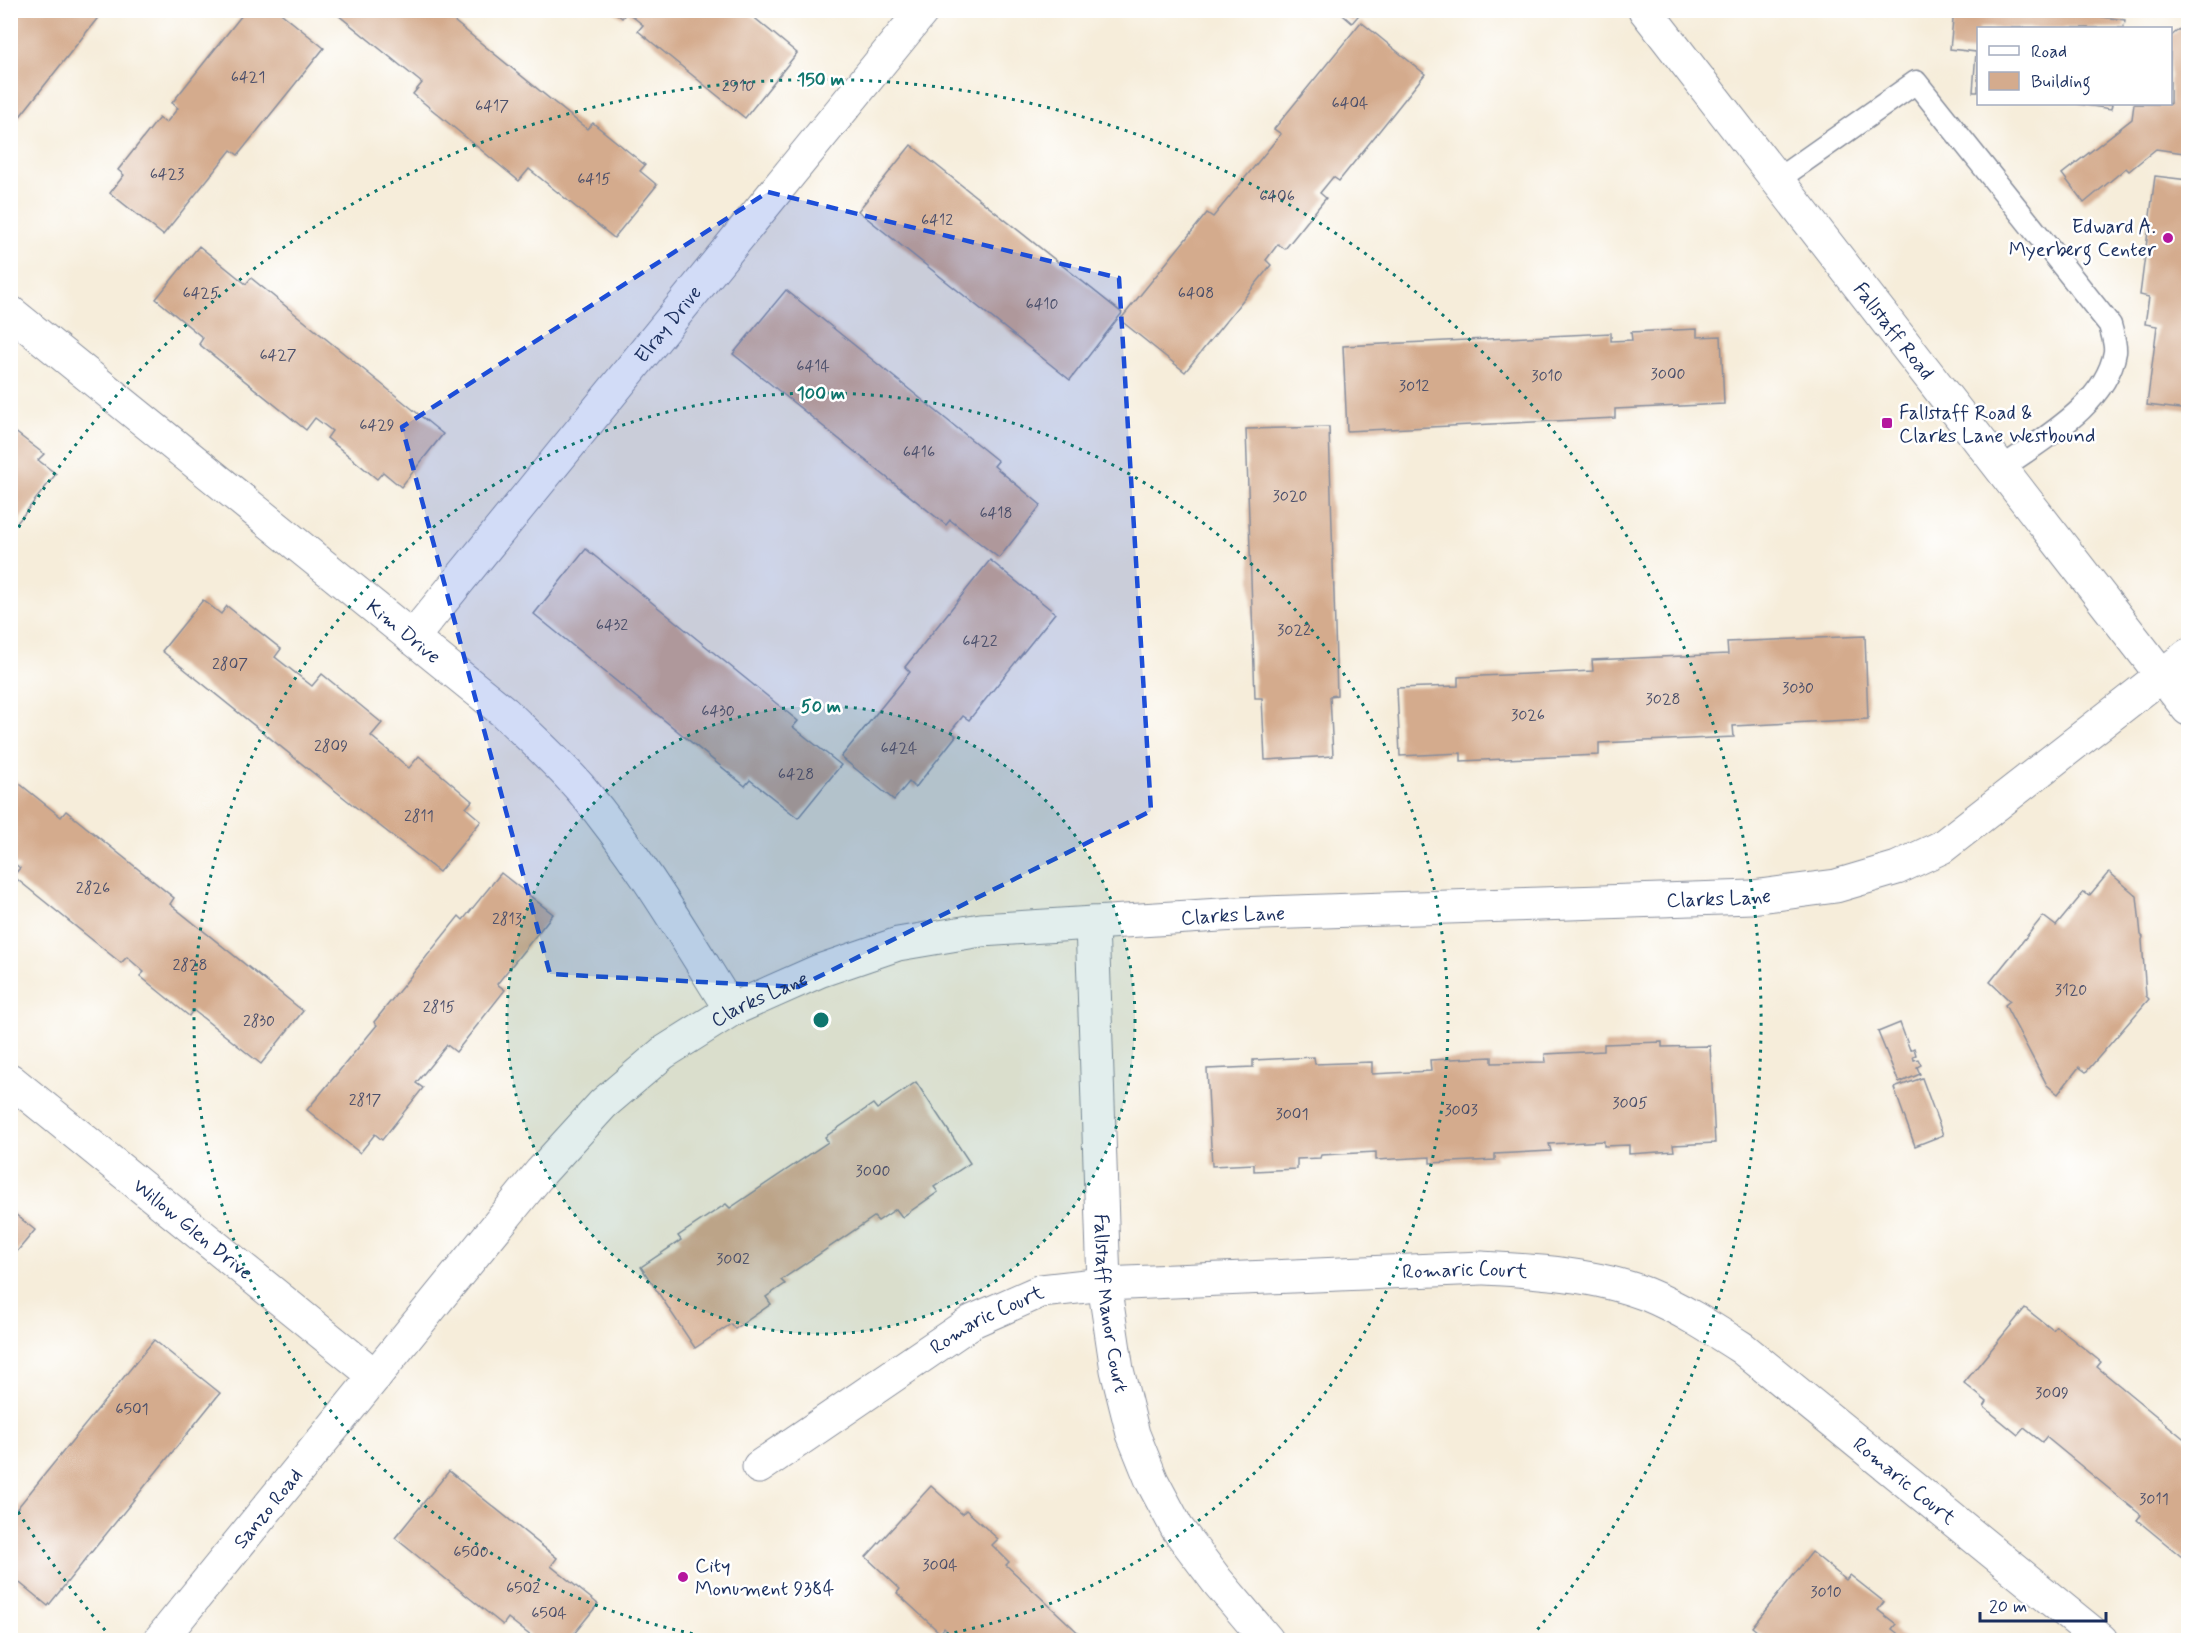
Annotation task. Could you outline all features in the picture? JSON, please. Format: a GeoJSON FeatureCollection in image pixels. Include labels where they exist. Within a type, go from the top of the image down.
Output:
{"type":"FeatureCollection","features":[{"type":"Feature","properties":{"kind":"street","name":"Elray Drive"},"geometry":{"type":"LineString","coordinates":[[412,638],[923,10]]}},
{"type":"Feature","properties":{"kind":"street","name":"Fallstaff Road"},"geometry":{"type":"LineString","coordinates":[[1645,10],[2188,709]]}},
{"type":"Feature","properties":{"kind":"street","name":"Kim Drive"},"geometry":{"type":"LineString","coordinates":[[10,312],[504,712],[543,749],[580,788],[615,832],[655,889],[731,1010]]}},
{"type":"Feature","properties":{"kind":"street","name":"Clarks Lane"},"geometry":{"type":"LineString","coordinates":[[375,1376],[541,1172],[603,1104],[663,1053],[731,1010],[819,971],[898,944],[981,930],[1236,914],[1752,897],[1836,886],[1897,868],[1942,847],[2188,655]]}},
{"type":"Feature","properties":{"kind":"street","name":"Fallstaff Manor Court"},"geometry":{"type":"LineString","coordinates":[[1092,923],[1104,1284],[1120,1380],[1133,1434],[1152,1481],[1177,1527],[1217,1581],[1267,1641]]}},
{"type":"Feature","properties":{"kind":"street","name":"Willow Glen Drive"},"geometry":{"type":"LineString","coordinates":[[10,1080],[375,1376]]}},
{"type":"Feature","properties":{"kind":"street","name":"Romaric Court"},"geometry":{"type":"LineString","coordinates":[[759,1467],[973,1321],[1041,1291],[1104,1284],[1482,1268],[1535,1271],[1598,1281],[1645,1293],[1693,1317],[1742,1348],[2101,1641]]}},
{"type":"Feature","properties":{"kind":"street","name":"Sanzo Road"},"geometry":{"type":"LineString","coordinates":[[160,1641],[375,1376]]}},
{"type":"Feature","properties":{"kind":"lane"},"geometry":{"type":"LineString","coordinates":[[1777,180],[1916,82],[2110,325],[2115,350],[2105,380],[2083,409],[2002,468]]}},
{"type":"Feature","properties":{"kind":"highlighted area"},"geometry":{"type":"Polygon","coordinates":[[[768,192],[1119,278],[1151,811],[798,987],[550,974],[402,427],[768,192]]]}},
{"type":"Feature","properties":{"kind":"building"},"geometry":{"type":"Polygon","coordinates":[[[10,10],[104,10],[10,129],[10,10]]]}},
{"type":"Feature","properties":{"kind":"building"},"geometry":{"type":"Polygon","coordinates":[[[246,10],[277,10],[324,48],[238,155],[231,150],[163,235],[110,193],[124,175],[118,170],[159,118],[166,123],[178,108],[172,103],[246,10]]]}},
{"type":"Feature","properties":{"kind":"building"},"geometry":{"type":"Polygon","coordinates":[[[340,10],[455,10],[449,17],[587,129],[593,123],[645,165],[640,171],[657,185],[614,238],[529,169],[519,181],[413,94],[422,83],[337,14],[340,10]]]}},
{"type":"Feature","properties":{"kind":"building"},"geometry":{"type":"Polygon","coordinates":[[[612,10],[745,10],[797,53],[745,118],[638,31],[643,25],[627,12],[622,18],[612,10]]]}},
{"type":"Feature","properties":{"kind":"building"},"geometry":{"type":"Polygon","coordinates":[[[1337,10],[1363,10],[1352,23],[1337,10]]]}},
{"type":"Feature","properties":{"kind":"building"},"geometry":{"type":"Polygon","coordinates":[[[1954,10],[2051,10],[2125,20],[2124,27],[1977,27],[1977,92],[1973,92],[1976,52],[1950,49],[1954,10]]]}},
{"type":"Feature","properties":{"kind":"building"},"geometry":{"type":"Polygon","coordinates":[[[1361,22],[1425,74],[1339,181],[1333,177],[1320,193],[1326,198],[1285,249],[1278,244],[1266,260],[1271,265],[1185,372],[1120,320],[1207,213],[1213,217],[1281,134],[1274,129],[1361,22]]]}},
{"type":"Feature","properties":{"kind":"building","name":"Edward A. Myerberg Center"},"geometry":{"type":"Polygon","coordinates":[[[2188,22],[2188,159],[2184,153],[2156,149],[2129,171],[2126,168],[2084,203],[2062,174],[2132,119],[2134,105],[2172,105],[2172,35],[2188,22]]]}},
{"type":"Feature","properties":{"kind":"building"},"geometry":{"type":"Polygon","coordinates":[[[2085,105],[2112,105],[2111,109],[2085,105]]]}},
{"type":"Feature","properties":{"kind":"building"},"geometry":{"type":"Polygon","coordinates":[[[911,145],[1122,313],[1070,380],[858,211],[911,145]]]}},
{"type":"Feature","properties":{"kind":"building","name":"Edward A. Myerberg Center"},"geometry":{"type":"Polygon","coordinates":[[[2155,176],[2188,180],[2188,410],[2147,405],[2157,326],[2145,324],[2149,297],[2140,295],[2155,176]]]}},
{"type":"Feature","properties":{"kind":"building"},"geometry":{"type":"Polygon","coordinates":[[[199,246],[246,284],[251,278],[443,434],[401,487],[383,472],[377,479],[327,438],[332,431],[315,418],[306,430],[199,344],[203,338],[156,299],[199,246]]]}},
{"type":"Feature","properties":{"kind":"building"},"geometry":{"type":"Polygon","coordinates":[[[786,290],[998,461],[994,466],[1041,505],[999,558],[950,520],[946,525],[733,354],[786,290]]]}},
{"type":"Feature","properties":{"kind":"building"},"geometry":{"type":"Polygon","coordinates":[[[1697,329],[1697,337],[1721,336],[1724,404],[1615,409],[1615,418],[1347,431],[1343,346],[1611,333],[1611,341],[1632,340],[1631,332],[1697,329]]]}},
{"type":"Feature","properties":{"kind":"building"},"geometry":{"type":"Polygon","coordinates":[[[1329,427],[1337,695],[1330,696],[1333,756],[1265,760],[1262,698],[1255,698],[1246,429],[1329,427]]]}},
{"type":"Feature","properties":{"kind":"building"},"geometry":{"type":"Polygon","coordinates":[[[10,428],[44,454],[38,460],[56,474],[13,528],[10,526],[10,428]]]}},
{"type":"Feature","properties":{"kind":"building"},"geometry":{"type":"Polygon","coordinates":[[[586,549],[798,721],[793,727],[841,765],[798,818],[750,780],[745,786],[534,614],[586,549]]]}},
{"type":"Feature","properties":{"kind":"building"},"geometry":{"type":"Polygon","coordinates":[[[990,560],[1055,613],[969,720],[963,716],[951,731],[956,736],[915,788],[909,782],[894,800],[841,757],[910,672],[905,667],[990,560]]]}},
{"type":"Feature","properties":{"kind":"building"},"geometry":{"type":"Polygon","coordinates":[[[203,600],[221,614],[227,606],[281,649],[275,657],[312,686],[322,674],[382,723],[371,736],[409,768],[419,756],[472,801],[466,808],[481,821],[439,872],[162,651],[203,600]]]}},
{"type":"Feature","properties":{"kind":"building"},"geometry":{"type":"Polygon","coordinates":[[[1865,636],[1868,719],[1733,726],[1734,737],[1599,743],[1599,755],[1461,761],[1461,753],[1400,756],[1397,688],[1458,686],[1458,677],[1593,671],[1592,660],[1728,654],[1727,642],[1865,636]]]}},
{"type":"Feature","properties":{"kind":"building"},"geometry":{"type":"Polygon","coordinates":[[[10,776],[61,817],[66,811],[174,898],[170,904],[303,1011],[261,1064],[193,1010],[189,1016],[140,976],[144,972],[127,957],[121,963],[13,876],[20,868],[10,860],[10,776]]]}},
{"type":"Feature","properties":{"kind":"building"},"geometry":{"type":"Polygon","coordinates":[[[2109,872],[2137,896],[2143,937],[2146,996],[2149,999],[2086,1072],[2079,1067],[2058,1094],[2047,1085],[2005,1005],[2010,1001],[1990,982],[2043,916],[2056,926],[2084,892],[2089,896],[2109,872]]]}},
{"type":"Feature","properties":{"kind":"building"},"geometry":{"type":"Polygon","coordinates":[[[501,873],[553,914],[497,984],[505,990],[456,1052],[447,1045],[416,1083],[423,1088],[382,1140],[375,1134],[360,1153],[307,1110],[377,1025],[374,1022],[459,916],[463,920],[501,873]]]}},
{"type":"Feature","properties":{"kind":"building"},"geometry":{"type":"Polygon","coordinates":[[[1900,1023],[1910,1050],[1914,1048],[1916,1055],[1913,1056],[1914,1060],[1918,1059],[1921,1065],[1917,1067],[1920,1074],[1899,1083],[1878,1032],[1900,1023]]]}},
{"type":"Feature","properties":{"kind":"building"},"geometry":{"type":"Polygon","coordinates":[[[1662,1042],[1662,1047],[1710,1046],[1715,1143],[1673,1145],[1674,1151],[1629,1154],[1629,1145],[1604,1146],[1604,1141],[1549,1144],[1551,1151],[1495,1154],[1495,1160],[1430,1163],[1430,1157],[1376,1160],[1376,1152],[1321,1155],[1320,1158],[1297,1159],[1297,1169],[1254,1171],[1254,1164],[1212,1166],[1207,1069],[1253,1067],[1253,1060],[1314,1057],[1315,1064],[1372,1062],[1372,1074],[1431,1071],[1430,1060],[1492,1057],[1492,1063],[1546,1062],[1545,1054],[1604,1051],[1604,1044],[1662,1042]]]}},
{"type":"Feature","properties":{"kind":"building"},"geometry":{"type":"Polygon","coordinates":[[[1922,1078],[1943,1135],[1915,1146],[1894,1088],[1922,1078]]]}},
{"type":"Feature","properties":{"kind":"building"},"geometry":{"type":"Polygon","coordinates":[[[916,1082],[970,1163],[934,1187],[938,1192],[902,1217],[896,1209],[878,1221],[874,1217],[781,1280],[785,1284],[766,1297],[771,1304],[735,1329],[731,1324],[695,1348],[641,1267],[681,1240],[678,1236],[726,1204],[730,1208],[828,1142],[825,1137],[873,1104],[877,1109],[916,1082]]]}},
{"type":"Feature","properties":{"kind":"building"},"geometry":{"type":"Polygon","coordinates":[[[10,1210],[35,1230],[10,1260],[10,1210]]]}},
{"type":"Feature","properties":{"kind":"building"},"geometry":{"type":"Polygon","coordinates":[[[2025,1308],[2053,1330],[2056,1326],[2101,1362],[2097,1367],[2188,1442],[2188,1562],[2137,1520],[2141,1515],[2046,1437],[2042,1442],[2024,1428],[2018,1435],[1984,1407],[1987,1402],[1964,1383],[2025,1308]]]}},
{"type":"Feature","properties":{"kind":"building"},"geometry":{"type":"Polygon","coordinates":[[[154,1340],[220,1393],[48,1606],[10,1575],[10,1517],[154,1340]]]}},
{"type":"Feature","properties":{"kind":"building"},"geometry":{"type":"Polygon","coordinates":[[[449,1471],[557,1558],[551,1566],[598,1604],[569,1640],[536,1640],[508,1618],[503,1625],[395,1538],[449,1471]]]}},
{"type":"Feature","properties":{"kind":"building"},"geometry":{"type":"Polygon","coordinates":[[[931,1486],[962,1514],[966,1510],[998,1539],[992,1545],[1009,1562],[1006,1565],[1086,1640],[957,1640],[944,1628],[940,1633],[897,1593],[900,1589],[866,1557],[931,1486]]]}},
{"type":"Feature","properties":{"kind":"building"},"geometry":{"type":"Polygon","coordinates":[[[1812,1552],[1846,1580],[1850,1575],[1884,1602],[1878,1610],[1896,1624],[1892,1629],[1906,1640],[1768,1640],[1752,1627],[1812,1552]]]}},
{"type":"Feature","properties":{"kind":"building"},"geometry":{"type":"Polygon","coordinates":[[[1091,1635],[1097,1640],[1086,1640],[1091,1635]]]}},
{"type":"Feature","properties":{"kind":"place","name":"Edward A. Myerberg Center"},"geometry":{"type":"Point","coordinates":[2168,238]}},
{"type":"Feature","properties":{"kind":"place","name":"Fallstaff Road & Clarks Lane Westbound"},"geometry":{"type":"Point","coordinates":[1887,423]}},
{"type":"Feature","properties":{"kind":"place","name":"City Monument 9384"},"geometry":{"type":"Point","coordinates":[683,1577]}}]}
